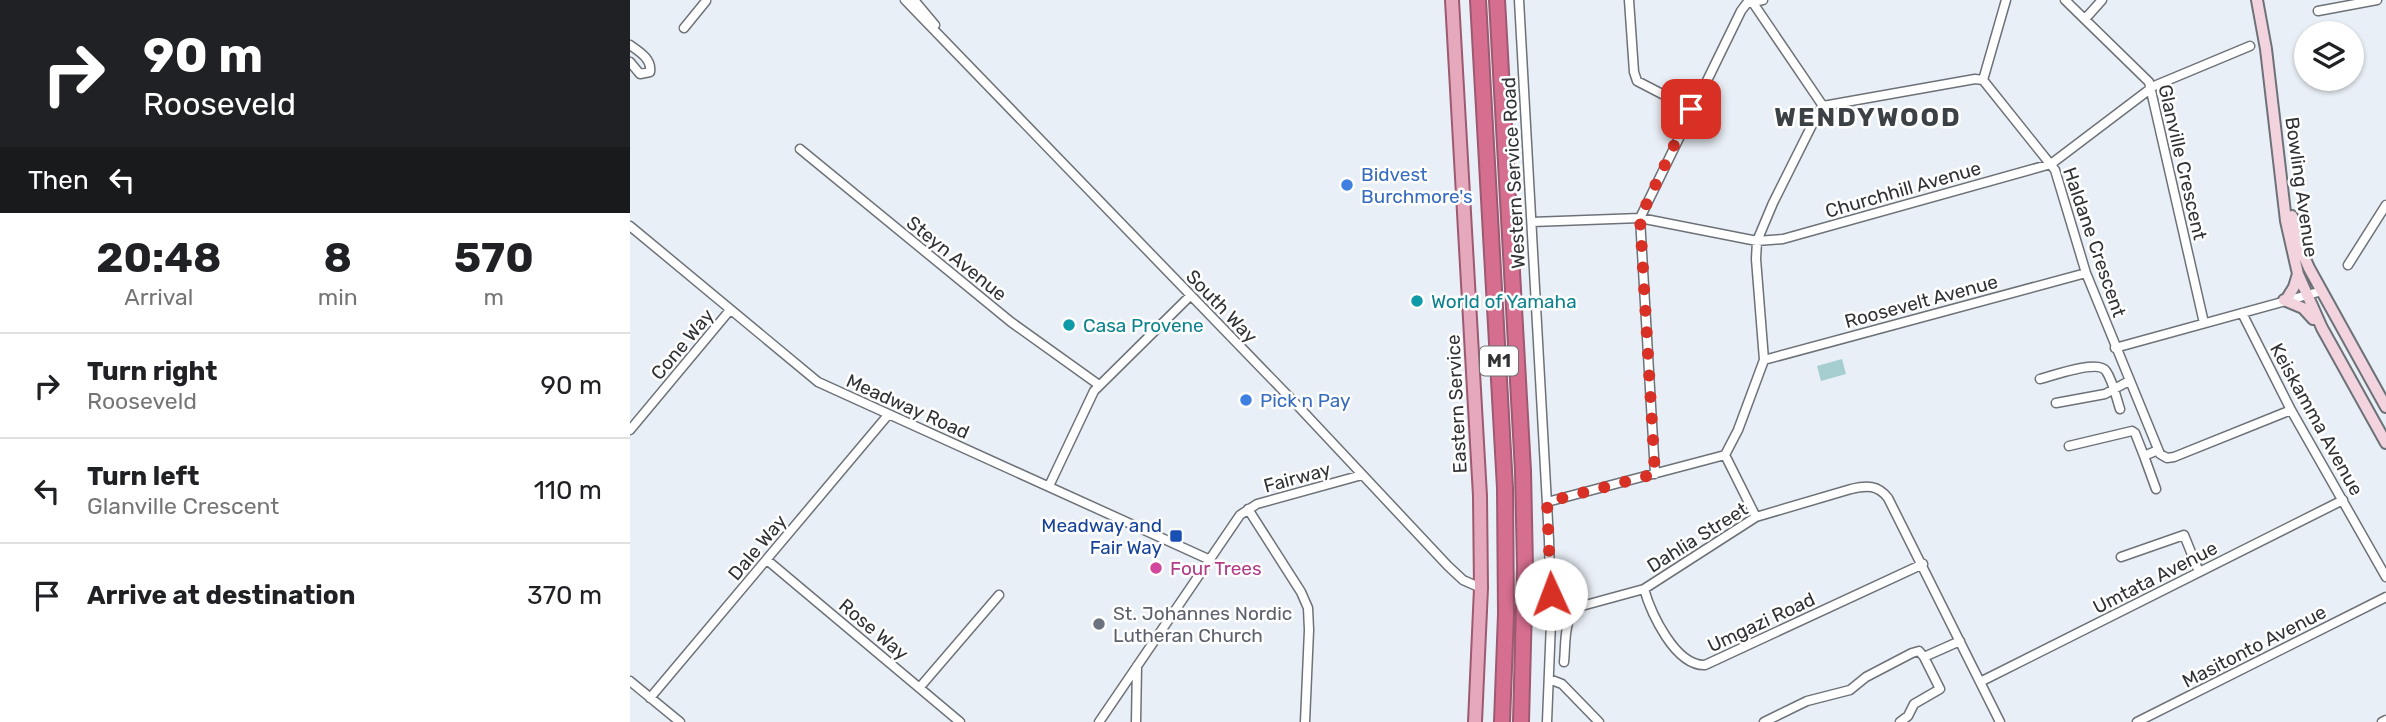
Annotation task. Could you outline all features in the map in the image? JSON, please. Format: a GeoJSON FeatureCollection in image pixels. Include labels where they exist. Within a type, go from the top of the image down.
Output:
{"type":"FeatureCollection","features":[{"type":"Feature","properties":{"kind":"highway","name":"M1"},"geometry":{"type":"LineString","coordinates":[[1478,0],[1505,476],[1506,614],[1502,722]]}},
{"type":"Feature","properties":{"kind":"highway","name":"M1"},"geometry":{"type":"LineString","coordinates":[[1497,0],[1523,471],[1525,591],[1521,722]]}},
{"type":"Feature","properties":{"kind":"main road","name":"Eastern Service"},"geometry":{"type":"LineString","coordinates":[[1452,0],[1479,459],[1481,588],[1475,722]]}},
{"type":"Feature","properties":{"kind":"main road","name":"Bowling Avenue"},"geometry":{"type":"LineString","coordinates":[[2260,0],[2286,221],[2298,274],[2322,328],[2386,443]]}},
{"type":"Feature","properties":{"kind":"main road","name":"Bowling Avenue"},"geometry":{"type":"LineString","coordinates":[[2260,0],[2281,150],[2294,225],[2303,257],[2386,407]]}},
{"type":"Feature","properties":{"kind":"main road"},"geometry":{"type":"LineString","coordinates":[[2298,274],[2294,287],[2285,300],[2303,308],[2322,328]]}},
{"type":"Feature","properties":{"kind":"street"},"geometry":{"type":"LineString","coordinates":[[684,28],[706,0]]}},
{"type":"Feature","properties":{"kind":"street","name":"South Way"},"geometry":{"type":"LineString","coordinates":[[905,0],[1457,575],[1481,588]]}},
{"type":"Feature","properties":{"kind":"street","name":"South Way"},"geometry":{"type":"LineString","coordinates":[[914,0],[944,39]]}},
{"type":"Feature","properties":{"kind":"street","name":"Western Service Road"},"geometry":{"type":"LineString","coordinates":[[1519,0],[1551,594],[1547,722]]}},
{"type":"Feature","properties":{"kind":"street"},"geometry":{"type":"LineString","coordinates":[[1629,0],[1634,72],[1637,81],[1691,109]]}},
{"type":"Feature","properties":{"kind":"street"},"geometry":{"type":"LineString","coordinates":[[1655,474],[1640,218],[1743,6],[1752,1],[1763,0]]}},
{"type":"Feature","properties":{"kind":"street"},"geometry":{"type":"LineString","coordinates":[[1823,106],[1975,79],[1983,80],[2006,0]]}},
{"type":"Feature","properties":{"kind":"street","name":"Glanville Crescent"},"geometry":{"type":"LineString","coordinates":[[2065,0],[2144,75],[2151,88],[2204,323]]}},
{"type":"Feature","properties":{"kind":"street"},"geometry":{"type":"LineString","coordinates":[[2085,19],[2102,0]]}},
{"type":"Feature","properties":{"kind":"street"},"geometry":{"type":"LineString","coordinates":[[2318,11],[2377,0]]}},
{"type":"Feature","properties":{"kind":"street"},"geometry":{"type":"LineString","coordinates":[[1752,1],[1823,106]]}},
{"type":"Feature","properties":{"kind":"street"},"geometry":{"type":"LineString","coordinates":[[630,45],[646,58],[651,67],[650,72],[640,74],[630,62]]}},
{"type":"Feature","properties":{"kind":"street","name":"Churchhill Avenue"},"geometry":{"type":"LineString","coordinates":[[1532,222],[1640,218],[1757,241],[1783,239],[2051,164],[2151,88],[2250,46]]}},
{"type":"Feature","properties":{"kind":"street","name":"Haldane Crescent"},"geometry":{"type":"LineString","coordinates":[[1983,80],[2051,164],[2060,184],[2086,273],[2161,454]]}},
{"type":"Feature","properties":{"kind":"street"},"geometry":{"type":"LineString","coordinates":[[1547,502],[1725,455],[1738,430],[1764,360],[1757,241],[1784,180],[1823,106]]}},
{"type":"Feature","properties":{"kind":"street","name":"Steyn Avenue"},"geometry":{"type":"LineString","coordinates":[[800,149],[1011,322],[1099,385]]}},
{"type":"Feature","properties":{"kind":"street"},"geometry":{"type":"LineString","coordinates":[[2348,265],[2386,205]]}},
{"type":"Feature","properties":{"kind":"street","name":"Meadway Road"},"geometry":{"type":"LineString","coordinates":[[630,226],[813,379],[1209,559]]}},
{"type":"Feature","properties":{"kind":"street","name":"Roosevelt Avenue"},"geometry":{"type":"LineString","coordinates":[[1764,360],[2086,273]]}},
{"type":"Feature","properties":{"kind":"street"},"geometry":{"type":"LineString","coordinates":[[2115,348],[2322,291]]}},
{"type":"Feature","properties":{"kind":"street"},"geometry":{"type":"LineString","coordinates":[[1049,486],[1089,399],[1099,385],[1190,296]]}},
{"type":"Feature","properties":{"kind":"street","name":"Cone Way"},"geometry":{"type":"LineString","coordinates":[[630,430],[730,310]]}},
{"type":"Feature","properties":{"kind":"street","name":"Keiskamma Avenue"},"geometry":{"type":"LineString","coordinates":[[2242,313],[2291,410],[2386,577]]}},
{"type":"Feature","properties":{"kind":"street"},"geometry":{"type":"LineString","coordinates":[[2040,379],[2096,366],[2106,371],[2120,409]]}},
{"type":"Feature","properties":{"kind":"street"},"geometry":{"type":"LineString","coordinates":[[2056,403],[2105,394],[2129,381]]}},
{"type":"Feature","properties":{"kind":"street"},"geometry":{"type":"LineString","coordinates":[[2144,456],[2161,454],[2174,457],[2291,410]]}},
{"type":"Feature","properties":{"kind":"street","name":"Dale Way"},"geometry":{"type":"LineString","coordinates":[[650,698],[888,415]]}},
{"type":"Feature","properties":{"kind":"street"},"geometry":{"type":"LineString","coordinates":[[2069,446],[2132,431],[2156,489]]}},
{"type":"Feature","properties":{"kind":"street"},"geometry":{"type":"LineString","coordinates":[[1725,455],[1756,517]]}},
{"type":"Feature","properties":{"kind":"street","name":"Fairway"},"geometry":{"type":"LineString","coordinates":[[1099,722],[1232,524],[1248,509],[1263,502],[1362,475]]}},
{"type":"Feature","properties":{"kind":"street","name":"Dahlia Street"},"geometry":{"type":"LineString","coordinates":[[1564,662],[1569,620],[1575,609],[1644,589],[1756,517],[1852,489],[1874,487],[1888,498],[2000,722]]}},
{"type":"Feature","properties":{"kind":"street","name":"Umtata Avenue"},"geometry":{"type":"LineString","coordinates":[[1980,681],[2343,500]]}},
{"type":"Feature","properties":{"kind":"street"},"geometry":{"type":"LineString","coordinates":[[1248,509],[1301,592],[1308,608],[1305,722]]}},
{"type":"Feature","properties":{"kind":"street"},"geometry":{"type":"LineString","coordinates":[[2121,557],[2184,535],[2199,572]]}},
{"type":"Feature","properties":{"kind":"street","name":"Rose Way"},"geometry":{"type":"LineString","coordinates":[[767,560],[960,722]]}},
{"type":"Feature","properties":{"kind":"street","name":"Umgazi Road"},"geometry":{"type":"LineString","coordinates":[[1644,589],[1651,612],[1669,639],[1689,661],[1705,665],[1923,564]]}},
{"type":"Feature","properties":{"kind":"street"},"geometry":{"type":"LineString","coordinates":[[919,687],[999,595]]}},
{"type":"Feature","properties":{"kind":"street","name":"Masitonto Avenue"},"geometry":{"type":"LineString","coordinates":[[2137,722],[2386,597]]}},
{"type":"Feature","properties":{"kind":"street"},"geometry":{"type":"LineString","coordinates":[[1924,657],[1960,640]]}},
{"type":"Feature","properties":{"kind":"street"},"geometry":{"type":"LineString","coordinates":[[1765,722],[1807,701],[1850,690],[1866,677],[1915,652],[1921,653],[1940,689],[1914,704],[1908,716],[1900,722]]}},
{"type":"Feature","properties":{"kind":"street"},"geometry":{"type":"LineString","coordinates":[[1136,722],[1137,666]]}},
{"type":"Feature","properties":{"kind":"street"},"geometry":{"type":"LineString","coordinates":[[1549,679],[1562,684],[1600,722]]}},
{"type":"Feature","properties":{"kind":"street"},"geometry":{"type":"LineString","coordinates":[[630,681],[680,722]]}},
{"type":"Feature","properties":{"kind":"water"},"geometry":{"type":"Polygon","coordinates":[[[1842,359],[1846,374],[1821,381],[1817,366],[1842,359]]]}},
{"type":"Feature","properties":{"kind":"place","name":"Bidvest Burchmore's"},"geometry":{"type":"Point","coordinates":[1347,185]}},
{"type":"Feature","properties":{"kind":"place","name":"World of Yamaha"},"geometry":{"type":"Point","coordinates":[1417,301]}},
{"type":"Feature","properties":{"kind":"place","name":"Casa Provene"},"geometry":{"type":"Point","coordinates":[1069,325]}},
{"type":"Feature","properties":{"kind":"place","name":"Pick n Pay"},"geometry":{"type":"Point","coordinates":[1246,400]}},
{"type":"Feature","properties":{"kind":"place","name":"Meadway and Fair Way"},"geometry":{"type":"Point","coordinates":[1176,536]}},
{"type":"Feature","properties":{"kind":"place","name":"Four Trees"},"geometry":{"type":"Point","coordinates":[1156,568]}},
{"type":"Feature","properties":{"kind":"place","name":"St. Johannes Nordic Lutheran Church"},"geometry":{"type":"Point","coordinates":[1099,624]}},
{"type":"Feature","properties":{"kind":"district","name":"WENDYWOOD"},"geometry":{"type":"Point","coordinates":[1868,117]}},
{"type":"Feature","properties":{"kind":"route"},"geometry":{"type":"LineString","coordinates":[[1551,594],[1547,502],[1655,474],[1640,218],[1691,109]]}}]}
